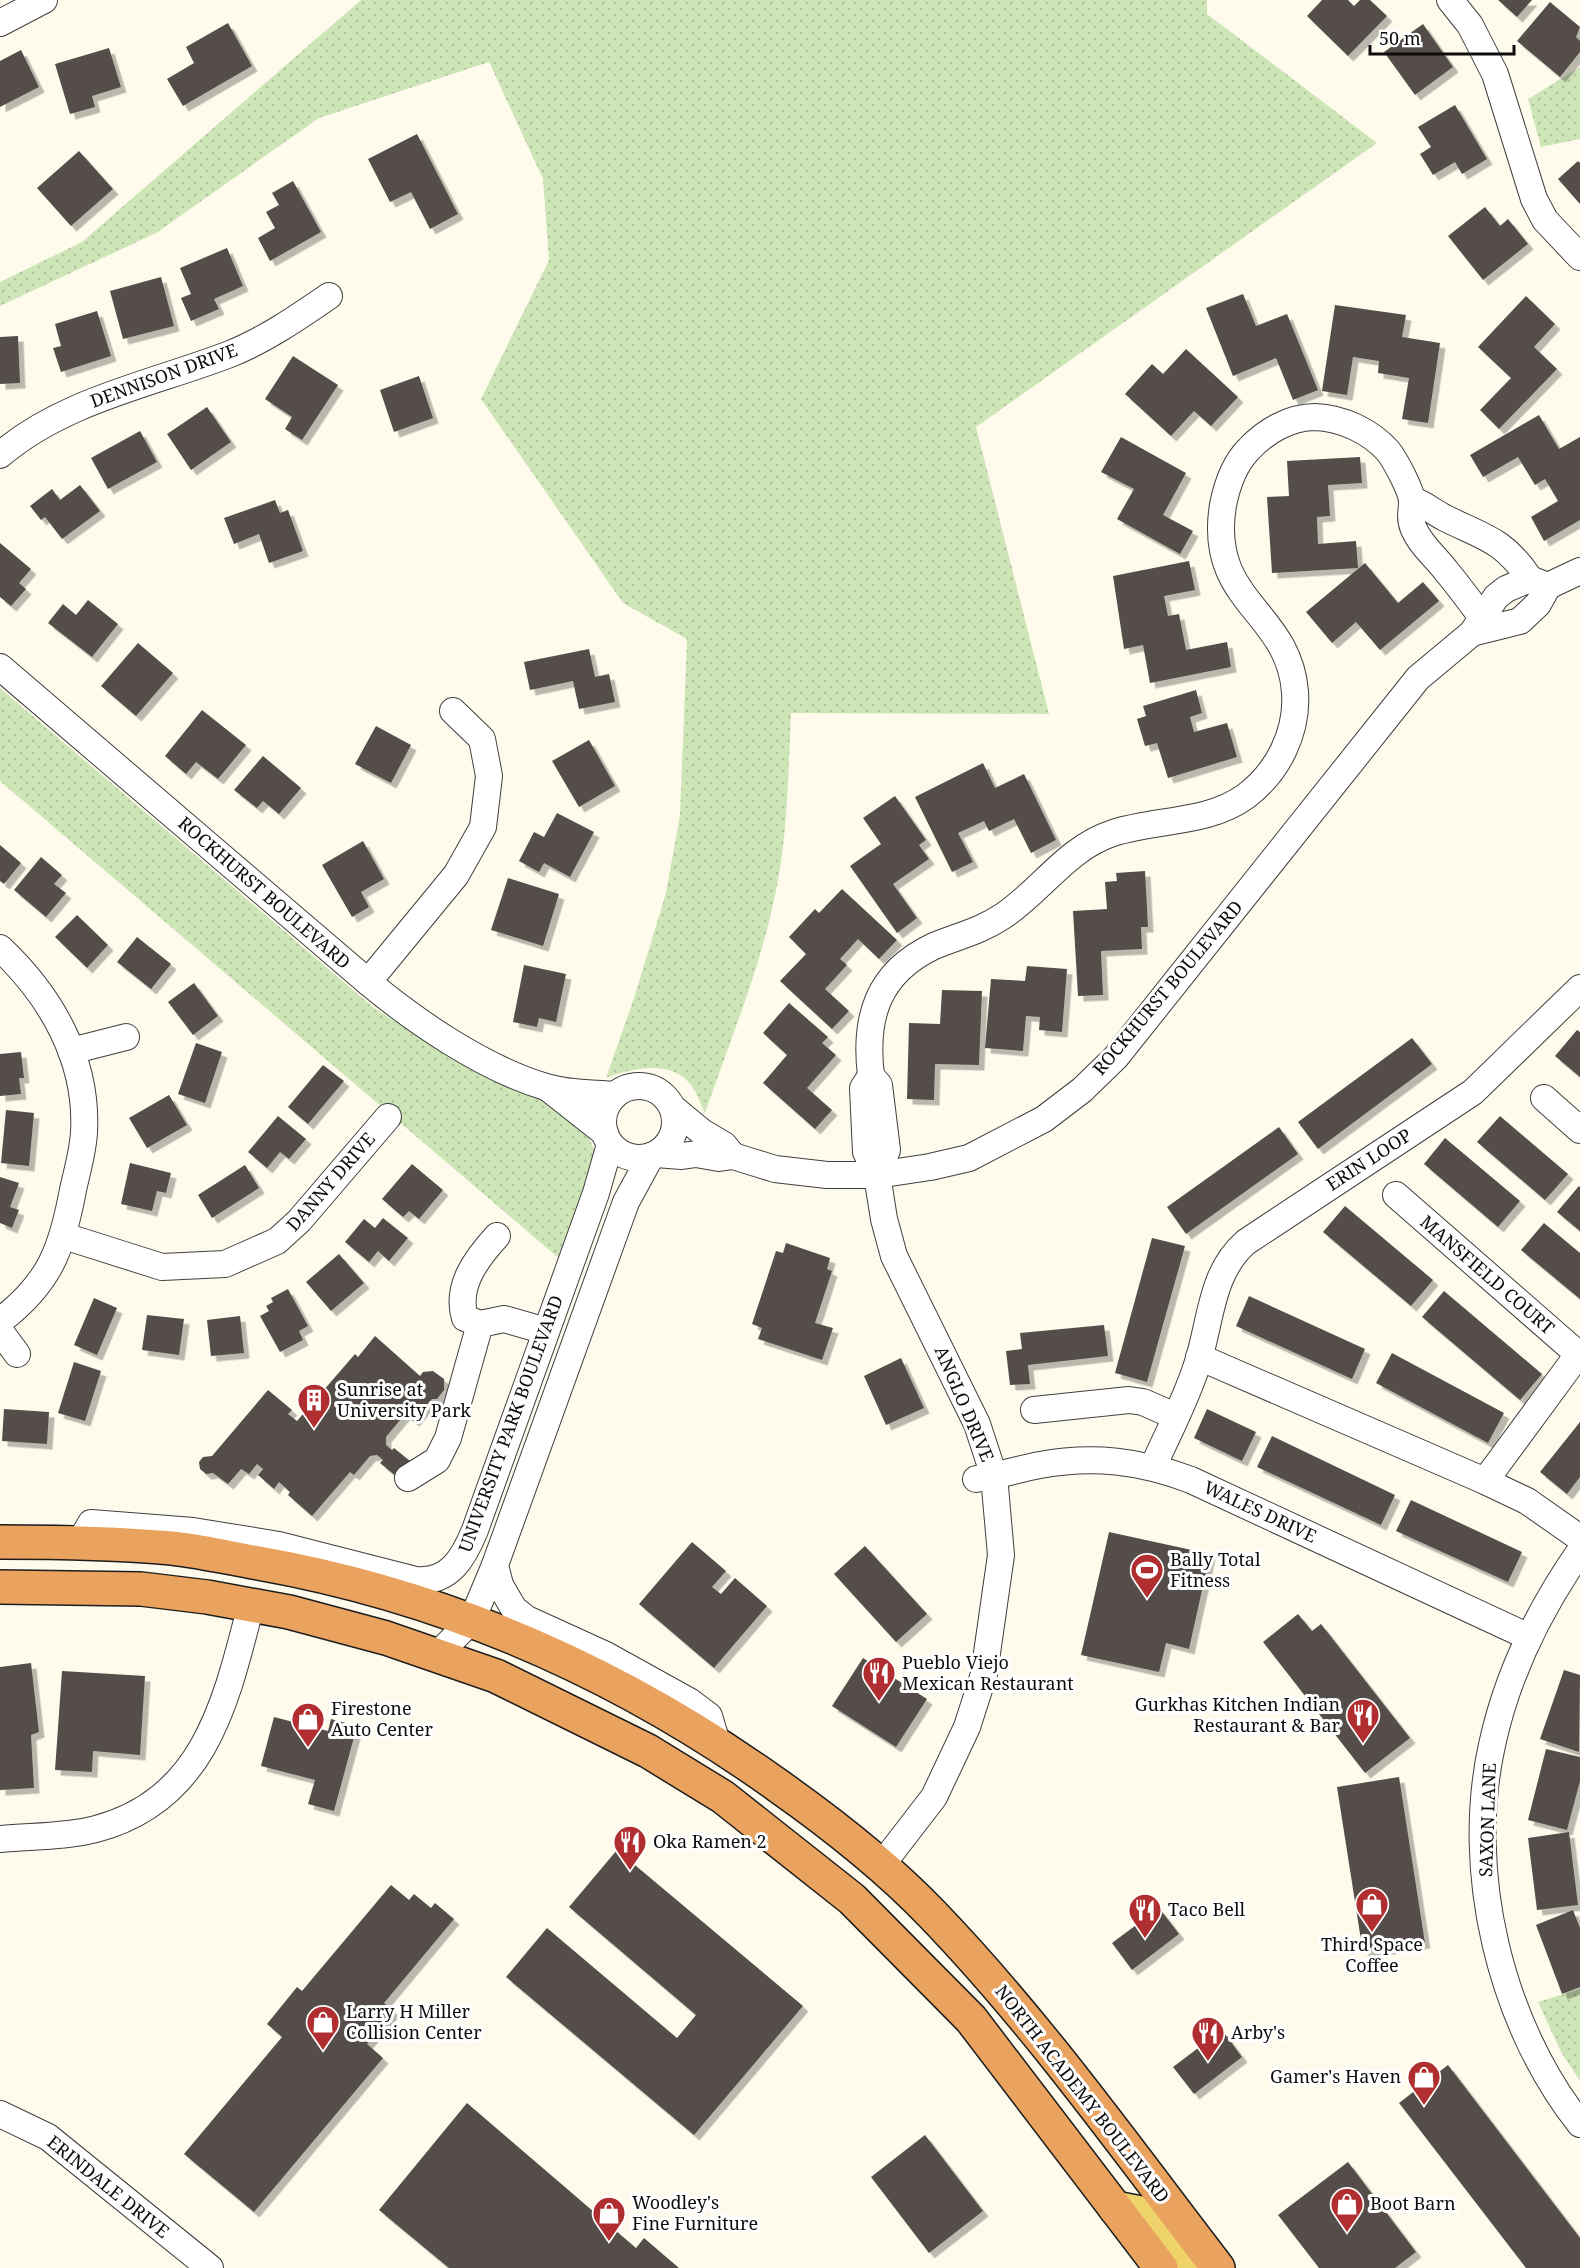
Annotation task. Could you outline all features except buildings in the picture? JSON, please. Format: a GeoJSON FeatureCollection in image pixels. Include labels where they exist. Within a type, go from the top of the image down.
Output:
{"type":"FeatureCollection","features":[{"type":"Feature","properties":{"kind":"highway","name":"NORTH ACADEMY BOULEVARD"},"geometry":{"type":"LineString","coordinates":[[0,1542],[80,1542],[176,1549],[286,1568],[393,1593],[472,1620],[542,1648],[626,1689],[717,1743],[833,1824],[929,1911],[1030,2022],[1218,2268]]}},
{"type":"Feature","properties":{"kind":"highway"},"geometry":{"type":"LineString","coordinates":[[0,1587],[141,1589],[289,1612],[386,1638],[496,1676],[648,1751],[723,1797],[852,1899],[971,2019],[1161,2268]]}},
{"type":"Feature","properties":{"kind":"highway"},"geometry":{"type":"LineString","coordinates":[[648,1751],[678,1743],[701,1754],[796,1822],[895,1908],[910,1915],[929,1911]]}},
{"type":"Feature","properties":{"kind":"main road"},"geometry":{"type":"LineString","coordinates":[[1115,2208],[1141,2213],[1152,2219],[1190,2268]]}},
{"type":"Feature","properties":{"kind":"street"},"geometry":{"type":"LineString","coordinates":[[0,23],[44,0]]}},
{"type":"Feature","properties":{"kind":"street"},"geometry":{"type":"LineString","coordinates":[[1450,0],[1470,25],[1495,74],[1534,199],[1545,220],[1580,257]]}},
{"type":"Feature","properties":{"kind":"street","name":"DENNISON DRIVE"},"geometry":{"type":"LineString","coordinates":[[0,455],[12,445],[70,411],[232,353],[264,338],[328,296]]}},
{"type":"Feature","properties":{"kind":"street"},"geometry":{"type":"LineString","coordinates":[[878,1175],[887,1150],[879,1085],[871,1076],[868,1035],[872,1013],[888,983],[899,969],[918,954],[983,928],[1004,915],[1072,854],[1093,842],[1140,826],[1217,812],[1245,797],[1275,767],[1284,749],[1294,716],[1293,674],[1287,656],[1273,632],[1232,581],[1222,552],[1224,501],[1235,468],[1245,453],[1264,435],[1292,421],[1314,417],[1342,422],[1367,434],[1388,452],[1412,500],[1409,514],[1420,540],[1477,625]]}},
{"type":"Feature","properties":{"kind":"street"},"geometry":{"type":"LineString","coordinates":[[1412,500],[1424,503],[1442,516],[1502,546],[1539,582]]}},
{"type":"Feature","properties":{"kind":"street","name":"ROCKHURST BOULEVARD"},"geometry":{"type":"LineString","coordinates":[[654,1155],[696,1154],[719,1158],[733,1156],[776,1169],[827,1175],[878,1175],[969,1158],[1044,1119],[1082,1090],[1116,1057],[1418,678],[1477,625],[1496,597],[1506,589],[1580,571]]}},
{"type":"Feature","properties":{"kind":"street","name":"ROCKHURST BOULEVARD"},"geometry":{"type":"LineString","coordinates":[[1477,625],[1520,621],[1538,604],[1539,582]]}},
{"type":"Feature","properties":{"kind":"street","name":"ROCKHURST BOULEVARD"},"geometry":{"type":"LineString","coordinates":[[0,667],[368,982],[427,1027],[461,1047],[548,1088],[607,1138]]}},
{"type":"Feature","properties":{"kind":"street"},"geometry":{"type":"LineString","coordinates":[[368,982],[456,875],[483,827],[489,776],[482,739],[453,711]]}},
{"type":"Feature","properties":{"kind":"street"},"geometry":{"type":"LineString","coordinates":[[0,948],[45,997],[61,1025],[80,1077],[84,1132],[64,1236],[53,1263],[37,1286],[0,1321]]}},
{"type":"Feature","properties":{"kind":"street","name":"ERIN LOOP"},"geometry":{"type":"LineString","coordinates":[[1153,1467],[1199,1357],[1221,1276],[1239,1248],[1473,1092],[1580,988]]}},
{"type":"Feature","properties":{"kind":"street"},"geometry":{"type":"LineString","coordinates":[[71,1051],[126,1037]]}},
{"type":"Feature","properties":{"kind":"street"},"geometry":{"type":"LineString","coordinates":[[633,1086],[645,1086],[657,1090],[667,1097],[673,1108],[674,1132],[669,1142],[654,1155],[628,1157],[607,1138],[605,1109],[615,1095],[633,1086]]}},
{"type":"Feature","properties":{"kind":"street","name":"ROCKHURST BOULEVARD"},"geometry":{"type":"LineString","coordinates":[[548,1088],[615,1095]]}},
{"type":"Feature","properties":{"kind":"street"},"geometry":{"type":"LineString","coordinates":[[1544,1098],[1580,1130]]}},
{"type":"Feature","properties":{"kind":"street","name":"ROCKHURST BOULEVARD"},"geometry":{"type":"LineString","coordinates":[[673,1108],[702,1132],[724,1144],[733,1156]]}},
{"type":"Feature","properties":{"kind":"street","name":"DANNY DRIVE"},"geometry":{"type":"LineString","coordinates":[[64,1236],[162,1267],[225,1264],[277,1241],[285,1235],[388,1117]]}},
{"type":"Feature","properties":{"kind":"street","name":"UNIVERSITY PARK BOULEVARD"},"geometry":{"type":"LineString","coordinates":[[80,1542],[91,1523],[193,1531],[279,1545],[416,1580],[436,1578],[453,1568],[467,1548],[596,1193],[607,1138]]}},
{"type":"Feature","properties":{"kind":"street","name":"UNIVERSITY PARK BOULEVARD"},"geometry":{"type":"LineString","coordinates":[[437,1655],[472,1620],[495,1565],[626,1202],[654,1155]]}},
{"type":"Feature","properties":{"kind":"street","name":"ANGLO DRIVE"},"geometry":{"type":"LineString","coordinates":[[878,1175],[884,1219],[894,1256],[977,1424],[985,1478],[1001,1555],[996,1598],[977,1698],[952,1763],[934,1797],[880,1867]]}},
{"type":"Feature","properties":{"kind":"street","name":"MANSFIELD COURT"},"geometry":{"type":"LineString","coordinates":[[1396,1195],[1579,1353]]}},
{"type":"Feature","properties":{"kind":"street"},"geometry":{"type":"LineString","coordinates":[[497,1236],[482,1253],[468,1276],[462,1296],[465,1318],[480,1324],[504,1319],[546,1331]]}},
{"type":"Feature","properties":{"kind":"street"},"geometry":{"type":"LineString","coordinates":[[408,1478],[437,1460],[448,1437],[480,1324]]}},
{"type":"Feature","properties":{"kind":"street"},"geometry":{"type":"LineString","coordinates":[[0,1331],[17,1354]]}},
{"type":"Feature","properties":{"kind":"street"},"geometry":{"type":"LineString","coordinates":[[1485,1480],[1579,1353]]}},
{"type":"Feature","properties":{"kind":"street"},"geometry":{"type":"LineString","coordinates":[[1199,1357],[1485,1480],[1533,1505],[1580,1538]]}},
{"type":"Feature","properties":{"kind":"street"},"geometry":{"type":"LineString","coordinates":[[1034,1410],[1129,1400],[1143,1402],[1175,1416]]}},
{"type":"Feature","properties":{"kind":"street","name":"WALES DRIVE"},"geometry":{"type":"LineString","coordinates":[[985,1478],[1041,1464],[1094,1460],[1122,1460],[1153,1467],[1191,1480],[1529,1636]]}},
{"type":"Feature","properties":{"kind":"street","name":"SAXON LANE"},"geometry":{"type":"LineString","coordinates":[[1580,1551],[1529,1636],[1507,1692],[1492,1746],[1486,1797],[1486,1884],[1504,1975],[1542,2067],[1580,2124]]}},
{"type":"Feature","properties":{"kind":"street","name":"UNIVERSITY PARK BOULEVARD"},"geometry":{"type":"LineString","coordinates":[[495,1565],[500,1585],[514,1609],[527,1619],[606,1655],[689,1701],[709,1716],[717,1743]]}},
{"type":"Feature","properties":{"kind":"street"},"geometry":{"type":"LineString","coordinates":[[0,1839],[93,1830],[136,1814],[166,1796],[185,1776],[212,1730],[250,1605]]}},
{"type":"Feature","properties":{"kind":"street","name":"ERINDALE DRIVE"},"geometry":{"type":"LineString","coordinates":[[0,2114],[48,2137],[210,2268]]}},
{"type":"Feature","properties":{"kind":"green space"},"geometry":{"type":"Polygon","coordinates":[[[361,0],[1207,0],[1207,14],[1377,143],[976,427],[1049,714],[791,713],[785,830],[779,877],[768,927],[752,981],[705,1113],[695,1091],[687,1081],[666,1069],[642,1069],[606,1078],[634,998],[666,893],[680,815],[687,639],[623,603],[481,399],[549,260],[543,179],[489,62],[319,118],[156,233],[0,306],[0,282],[82,242],[361,0]]]}},
{"type":"Feature","properties":{"kind":"green space"},"geometry":{"type":"Polygon","coordinates":[[[1580,67],[1580,139],[1541,147],[1528,99],[1580,67]]]}},
{"type":"Feature","properties":{"kind":"green space"},"geometry":{"type":"Polygon","coordinates":[[[0,688],[374,1008],[465,1065],[567,1111],[583,1123],[597,1157],[561,1260],[0,781],[0,688]]]}},
{"type":"Feature","properties":{"kind":"green space"},"geometry":{"type":"Polygon","coordinates":[[[1580,1989],[1580,2081],[1561,2052],[1538,2002],[1580,1989]]]}},
{"type":"Feature","properties":{"kind":"place","name":"Sunrise at University Park"},"geometry":{"type":"Point","coordinates":[314,1429]}},
{"type":"Feature","properties":{"kind":"place","name":"Bally Total Fitness"},"geometry":{"type":"Point","coordinates":[1147,1599]}},
{"type":"Feature","properties":{"kind":"place","name":"Pueblo Viejo Mexican Restaurant"},"geometry":{"type":"Point","coordinates":[879,1702]}},
{"type":"Feature","properties":{"kind":"place","name":"Gurkhas Kitchen Indian Restaurant & Bar"},"geometry":{"type":"Point","coordinates":[1363,1744]}},
{"type":"Feature","properties":{"kind":"place","name":"Firestone Auto Center"},"geometry":{"type":"Point","coordinates":[308,1748]}},
{"type":"Feature","properties":{"kind":"place","name":"Oka Ramen 2"},"geometry":{"type":"Point","coordinates":[630,1871]}},
{"type":"Feature","properties":{"kind":"place","name":"Third Space Coffee"},"geometry":{"type":"Point","coordinates":[1372,1933]}},
{"type":"Feature","properties":{"kind":"place","name":"Taco Bell"},"geometry":{"type":"Point","coordinates":[1145,1939]}},
{"type":"Feature","properties":{"kind":"place","name":"Larry H Miller Collision Center"},"geometry":{"type":"Point","coordinates":[323,2051]}},
{"type":"Feature","properties":{"kind":"place","name":"Arby's"},"geometry":{"type":"Point","coordinates":[1208,2062]}},
{"type":"Feature","properties":{"kind":"place","name":"Gamer's Haven"},"geometry":{"type":"Point","coordinates":[1424,2106]}},
{"type":"Feature","properties":{"kind":"place","name":"Boot Barn"},"geometry":{"type":"Point","coordinates":[1347,2233]}},
{"type":"Feature","properties":{"kind":"place","name":"Woodley's Fine Furniture"},"geometry":{"type":"Point","coordinates":[609,2242]}}]}
